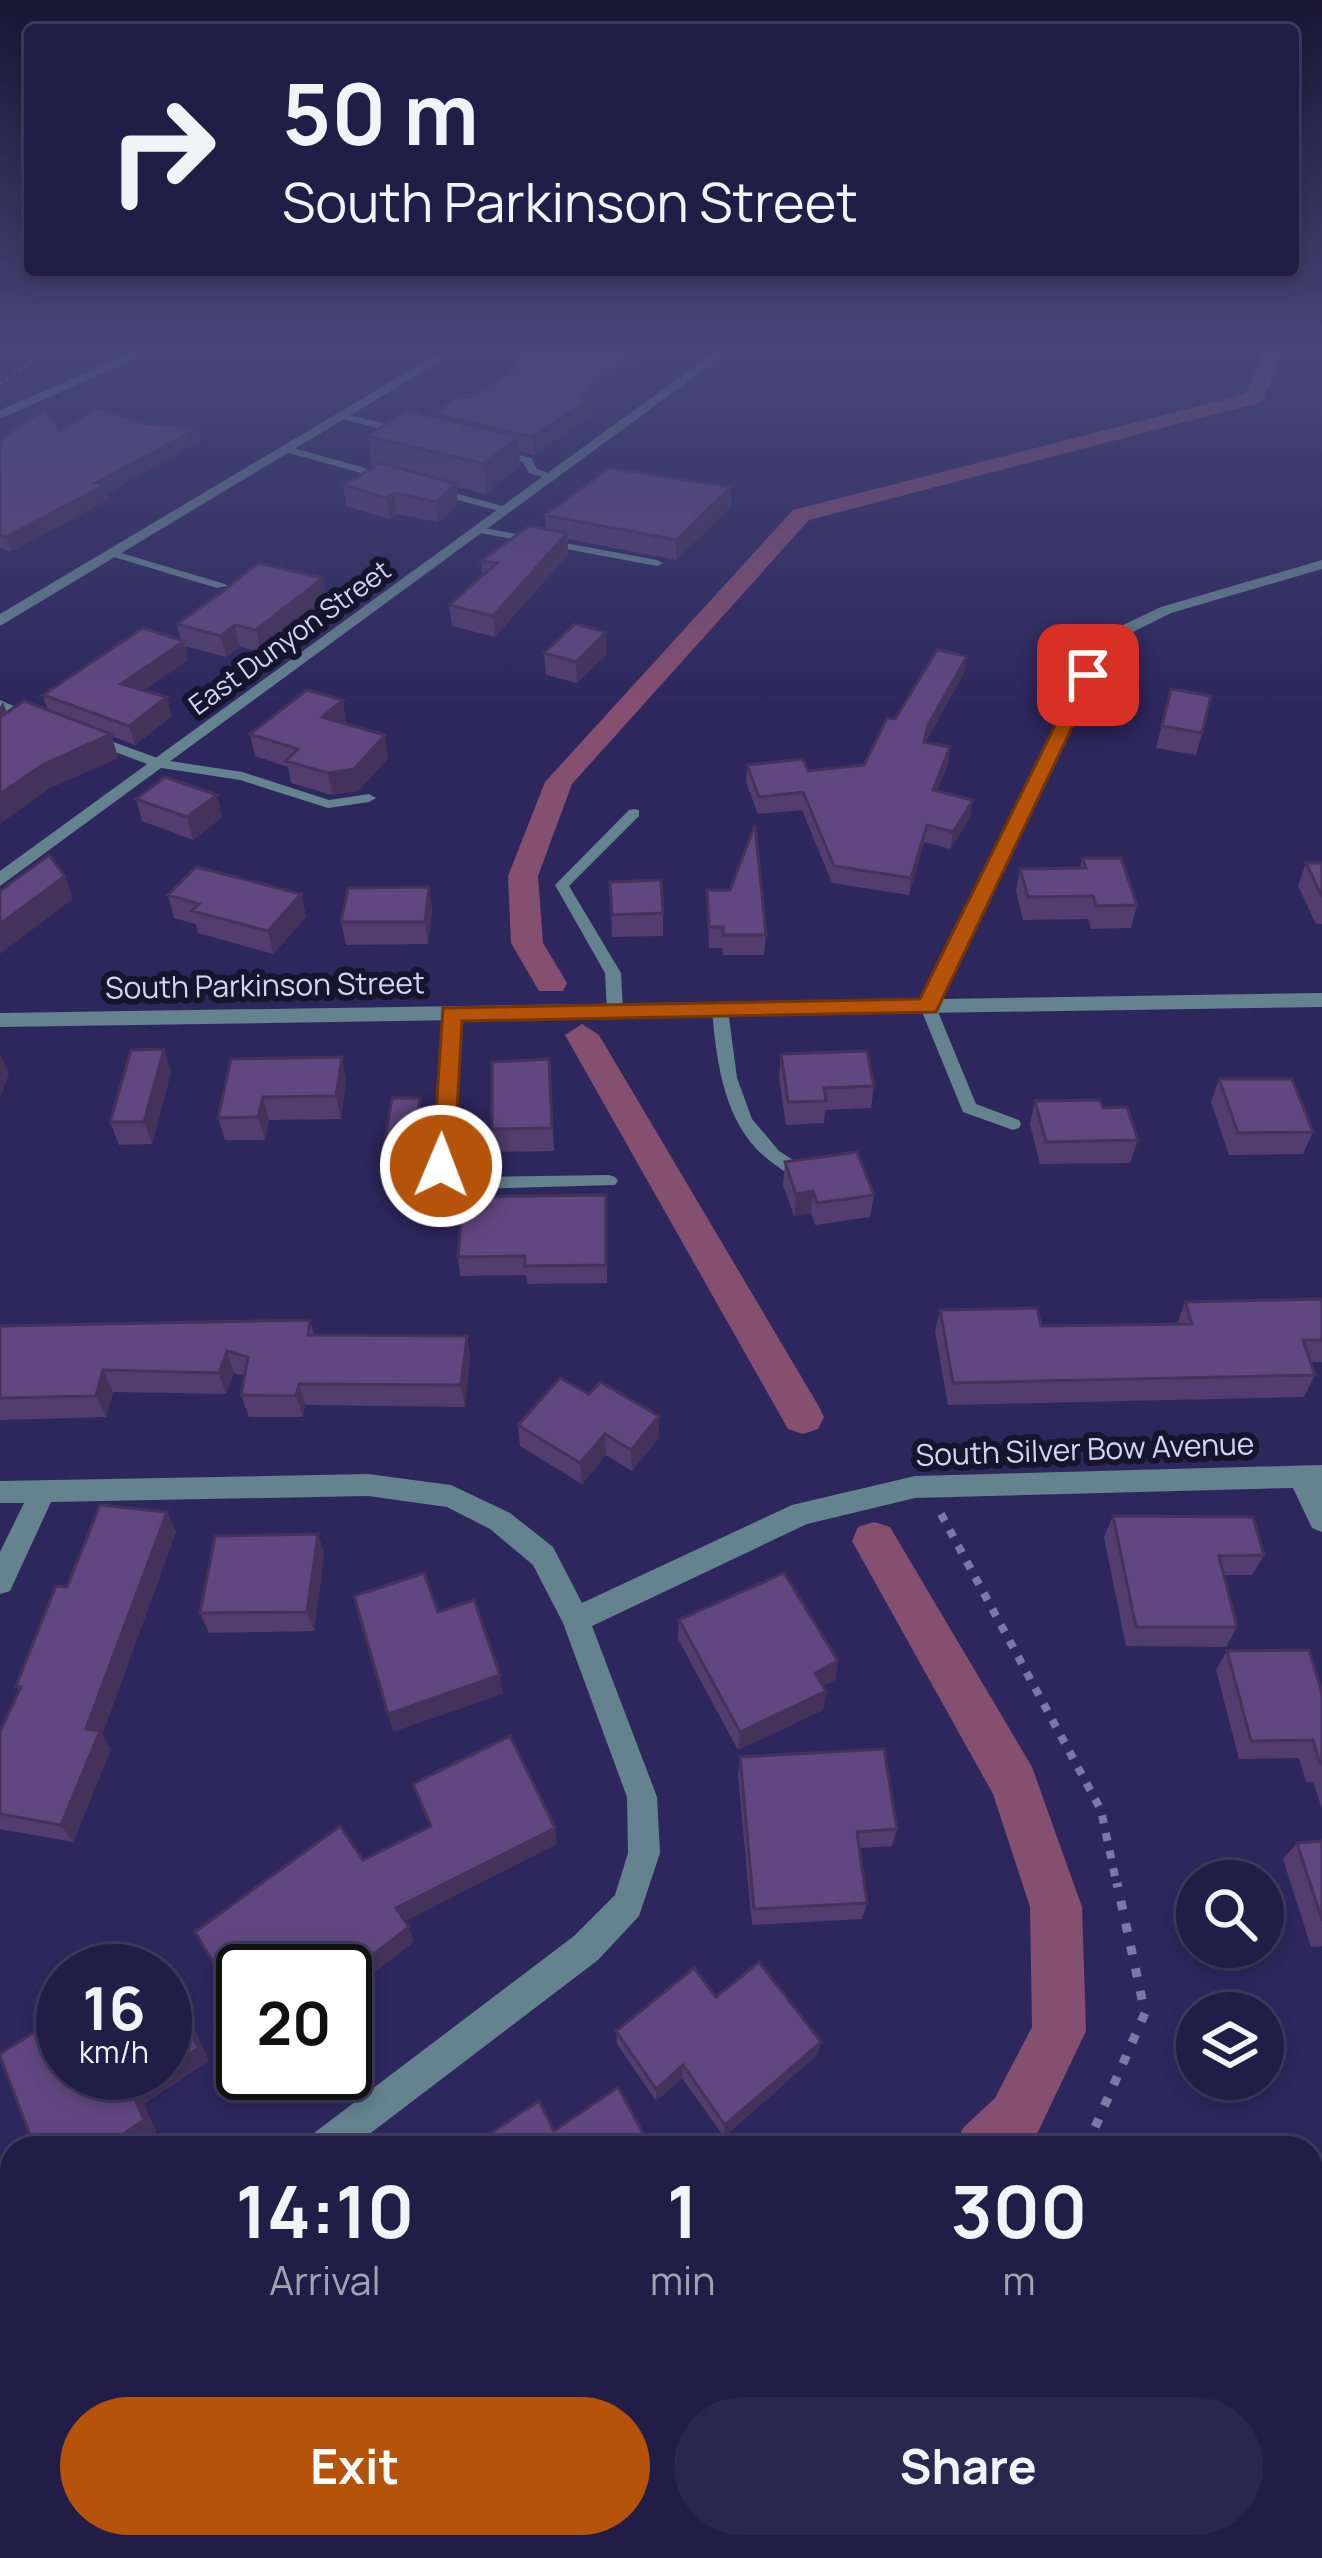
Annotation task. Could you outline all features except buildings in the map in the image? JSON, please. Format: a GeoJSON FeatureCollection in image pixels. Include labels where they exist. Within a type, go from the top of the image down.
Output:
{"type":"FeatureCollection","features":[{"type":"Feature","properties":{"kind":"street"},"geometry":{"type":"LineString","coordinates":[[0,621],[252,469]]}},
{"type":"Feature","properties":{"kind":"street","name":"East Dunyon Street"},"geometry":{"type":"LineString","coordinates":[[0,880],[564,469]]}},
{"type":"Feature","properties":{"kind":"street"},"geometry":{"type":"LineString","coordinates":[[928,1007],[1106,639],[1166,610],[1322,563]]}},
{"type":"Feature","properties":{"kind":"street","name":"South Parkinson Street"},"geometry":{"type":"LineString","coordinates":[[0,1020],[1322,1000]]}},
{"type":"Feature","properties":{"kind":"street"},"geometry":{"type":"LineString","coordinates":[[1312,1477],[1322,1520]]}},
{"type":"Feature","properties":{"kind":"street","name":"South Silver Bow Avenue"},"geometry":{"type":"LineString","coordinates":[[577,1620],[802,1513],[915,1487],[1312,1477]]}},
{"type":"Feature","properties":{"kind":"street"},"geometry":{"type":"LineString","coordinates":[[0,1492],[368,1485],[451,1496],[500,1521],[543,1556],[577,1620],[642,1797],[644,1853],[628,1905],[586,1948],[338,2136]]}},
{"type":"Feature","properties":{"kind":"street"},"geometry":{"type":"LineString","coordinates":[[0,1582],[25,1538],[43,1490]]}},
{"type":"Feature","properties":{"kind":"lane"},"geometry":{"type":"LineString","coordinates":[[358,469],[396,480]]}},
{"type":"Feature","properties":{"kind":"lane"},"geometry":{"type":"LineString","coordinates":[[532,469],[554,477]]}},
{"type":"Feature","properties":{"kind":"lane"},"geometry":{"type":"LineString","coordinates":[[418,486],[506,510]]}},
{"type":"Feature","properties":{"kind":"lane"},"geometry":{"type":"LineString","coordinates":[[478,530],[657,563]]}},
{"type":"Feature","properties":{"kind":"lane"},"geometry":{"type":"LineString","coordinates":[[111,553],[221,586]]}},
{"type":"Feature","properties":{"kind":"lane"},"geometry":{"type":"LineString","coordinates":[[0,704],[57,728]]}},
{"type":"Feature","properties":{"kind":"lane"},"geometry":{"type":"LineString","coordinates":[[75,733],[160,764],[242,776],[328,804],[369,798]]}},
{"type":"Feature","properties":{"kind":"lane"},"geometry":{"type":"LineString","coordinates":[[615,1011],[613,973],[562,885],[634,813]]}},
{"type":"Feature","properties":{"kind":"lane"},"geometry":{"type":"LineString","coordinates":[[928,1007],[969,1108],[1013,1124]]}},
{"type":"Feature","properties":{"kind":"lane"},"geometry":{"type":"LineString","coordinates":[[720,1010],[722,1066],[736,1106],[775,1160],[794,1169],[816,1163]]}},
{"type":"Feature","properties":{"kind":"lane"},"geometry":{"type":"LineString","coordinates":[[451,1013],[441,1166],[474,1184],[609,1181]]}},
{"type":"Feature","properties":{"kind":"path"},"geometry":{"type":"LineString","coordinates":[[915,1487],[943,1516],[1101,1810],[1145,2014],[1091,2136]]}},
{"type":"Feature","properties":{"kind":"waterway"},"geometry":{"type":"LineString","coordinates":[[551,983],[527,943],[523,876],[559,782],[801,515],[978,469]]}},
{"type":"Feature","properties":{"kind":"waterway"},"geometry":{"type":"LineString","coordinates":[[582,1035],[803,1417]]}},
{"type":"Feature","properties":{"kind":"waterway"},"geometry":{"type":"LineString","coordinates":[[874,1541],[1015,1784],[1056,1907],[1059,2031],[1015,2118],[996,2136]]}},
{"type":"Feature","properties":{"kind":"route"},"geometry":{"type":"LineString","coordinates":[[441,1166],[451,1013],[928,1007],[1088,675]]}}]}
